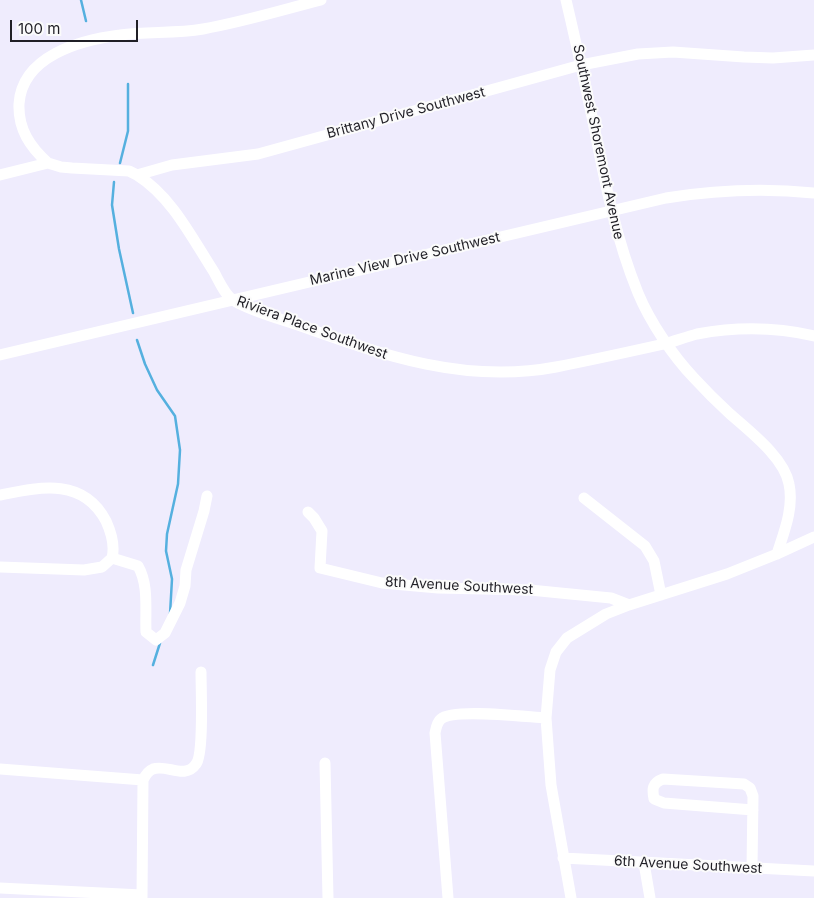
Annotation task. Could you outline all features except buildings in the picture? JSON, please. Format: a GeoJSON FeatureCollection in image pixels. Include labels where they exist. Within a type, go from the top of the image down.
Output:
{"type":"FeatureCollection","features":[{"type":"Feature","properties":{"kind":"street"},"geometry":{"type":"LineString","coordinates":[[48,162],[36,152],[27,139],[23,130],[19,109],[24,84],[32,70],[44,60],[76,44],[97,39],[121,35],[203,29],[321,0]]}},
{"type":"Feature","properties":{"kind":"street","name":"Southwest Shoremont Avenue"},"geometry":{"type":"LineString","coordinates":[[566,0],[610,211],[625,260],[639,296],[666,343],[692,376],[765,446],[783,468],[789,482],[791,497],[790,510],[778,554]]}},
{"type":"Feature","properties":{"kind":"street","name":"Brittany Drive Southwest"},"geometry":{"type":"LineString","coordinates":[[0,175],[48,162],[61,167],[129,171],[137,174],[172,165],[258,154],[581,65],[638,54],[673,52],[744,58],[814,55]]}},
{"type":"Feature","properties":{"kind":"street","name":"Riviera Place Southwest"},"geometry":{"type":"LineString","coordinates":[[137,174],[154,186],[179,217],[232,300],[257,311],[369,351],[443,368],[488,373],[510,373],[556,367],[696,335],[731,329],[766,329],[814,336]]}},
{"type":"Feature","properties":{"kind":"street","name":"Marine View Drive Southwest"},"geometry":{"type":"LineString","coordinates":[[0,355],[610,211],[702,192],[778,190],[814,193]]}},
{"type":"Feature","properties":{"kind":"street"},"geometry":{"type":"LineString","coordinates":[[0,495],[40,487],[54,487],[82,495],[96,506],[110,529],[113,547],[112,558],[102,567],[84,570],[0,567]]}},
{"type":"Feature","properties":{"kind":"street"},"geometry":{"type":"LineString","coordinates":[[112,558],[138,566],[143,575],[146,632],[156,640],[165,633],[180,603],[186,570],[207,496]]}},
{"type":"Feature","properties":{"kind":"street"},"geometry":{"type":"LineString","coordinates":[[584,498],[645,546],[654,561],[661,594]]}},
{"type":"Feature","properties":{"kind":"street","name":"8th Avenue Southwest"},"geometry":{"type":"LineString","coordinates":[[308,512],[322,531],[320,568],[382,583],[438,588],[530,590],[611,598],[629,605]]}},
{"type":"Feature","properties":{"kind":"street"},"geometry":{"type":"LineString","coordinates":[[571,898],[551,785],[546,718],[550,670],[556,652],[567,638],[606,614],[661,594],[727,574],[778,554],[814,537]]}},
{"type":"Feature","properties":{"kind":"street"},"geometry":{"type":"LineString","coordinates":[[0,888],[142,896],[143,780],[153,769],[160,768],[180,772],[190,770],[196,764],[200,750],[202,672]]}},
{"type":"Feature","properties":{"kind":"street"},"geometry":{"type":"LineString","coordinates":[[448,898],[435,733],[441,719],[458,713],[546,718]]}},
{"type":"Feature","properties":{"kind":"street"},"geometry":{"type":"LineString","coordinates":[[325,763],[328,898]]}},
{"type":"Feature","properties":{"kind":"street"},"geometry":{"type":"LineString","coordinates":[[0,769],[143,780]]}},
{"type":"Feature","properties":{"kind":"street"},"geometry":{"type":"LineString","coordinates":[[752,868],[753,810],[753,796],[750,788],[744,784],[663,779],[656,781],[652,788],[654,799],[664,803],[753,810]]}},
{"type":"Feature","properties":{"kind":"street","name":"6th Avenue Southwest"},"geometry":{"type":"LineString","coordinates":[[563,858],[814,872]]}},
{"type":"Feature","properties":{"kind":"street"},"geometry":{"type":"LineString","coordinates":[[644,863],[650,898]]}},
{"type":"Feature","properties":{"kind":"waterway"},"geometry":{"type":"LineString","coordinates":[[81,0],[86,21]]}},
{"type":"Feature","properties":{"kind":"waterway"},"geometry":{"type":"LineString","coordinates":[[120,163],[128,131],[128,84]]}},
{"type":"Feature","properties":{"kind":"waterway"},"geometry":{"type":"LineString","coordinates":[[114,182],[112,205],[119,249],[133,313]]}},
{"type":"Feature","properties":{"kind":"waterway"},"geometry":{"type":"LineString","coordinates":[[137,340],[157,390],[175,416],[180,450],[178,484],[167,534],[166,551],[172,579],[170,614]]}},
{"type":"Feature","properties":{"kind":"waterway"},"geometry":{"type":"LineString","coordinates":[[153,665],[160,643]]}}]}
